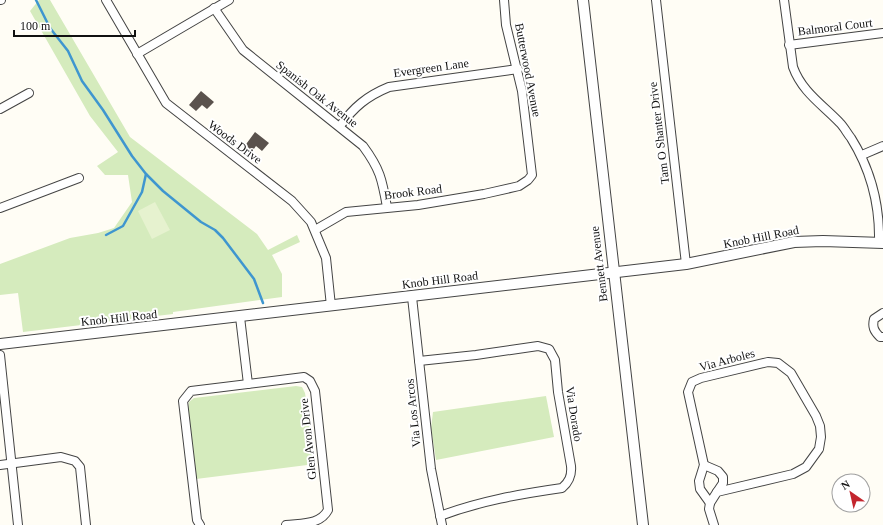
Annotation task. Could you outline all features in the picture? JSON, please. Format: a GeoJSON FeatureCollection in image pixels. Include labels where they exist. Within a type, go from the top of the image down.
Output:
{"type":"FeatureCollection","features":[{"type":"Feature","properties":{"kind":"street","name":"Woods Drive"},"geometry":{"type":"LineString","coordinates":[[106,0],[166,103],[292,201],[310,222],[315,230],[326,258],[331,306]]}},
{"type":"Feature","properties":{"kind":"street"},"geometry":{"type":"LineString","coordinates":[[137,54],[229,0]]}},
{"type":"Feature","properties":{"kind":"street","name":"Butterwood Avenue"},"geometry":{"type":"LineString","coordinates":[[504,0],[506,25],[518,69],[522,91],[532,175],[528,180],[519,186]]}},
{"type":"Feature","properties":{"kind":"street","name":"Bennett Avenue"},"geometry":{"type":"LineString","coordinates":[[583,0],[643,525]]}},
{"type":"Feature","properties":{"kind":"street","name":"Tam O Shanter Drive"},"geometry":{"type":"LineString","coordinates":[[656,0],[686,264]]}},
{"type":"Feature","properties":{"kind":"street"},"geometry":{"type":"LineString","coordinates":[[784,0],[789,45],[793,67],[797,78],[809,94],[842,124],[862,156],[872,181],[881,243]]}},
{"type":"Feature","properties":{"kind":"street","name":"Spanish Oak Avenue"},"geometry":{"type":"LineString","coordinates":[[214,8],[243,50],[340,126],[363,146],[376,163],[382,177],[387,207]]}},
{"type":"Feature","properties":{"kind":"street","name":"Balmoral Court"},"geometry":{"type":"LineString","coordinates":[[789,45],[883,33]]}},
{"type":"Feature","properties":{"kind":"street","name":"Evergreen Lane"},"geometry":{"type":"LineString","coordinates":[[340,126],[353,108],[375,92],[389,86],[518,69]]}},
{"type":"Feature","properties":{"kind":"street"},"geometry":{"type":"LineString","coordinates":[[0,109],[29,93]]}},
{"type":"Feature","properties":{"kind":"street"},"geometry":{"type":"LineString","coordinates":[[862,156],[883,146]]}},
{"type":"Feature","properties":{"kind":"street"},"geometry":{"type":"LineString","coordinates":[[0,208],[79,178]]}},
{"type":"Feature","properties":{"kind":"street","name":"Brook Road"},"geometry":{"type":"LineString","coordinates":[[315,230],[346,212],[432,202],[519,186]]}},
{"type":"Feature","properties":{"kind":"street","name":"Knob Hill Road"},"geometry":{"type":"LineString","coordinates":[[0,344],[686,264],[794,242],[822,241],[881,243]]}},
{"type":"Feature","properties":{"kind":"street","name":"Via Los Arcos"},"geometry":{"type":"LineString","coordinates":[[412,297],[431,469],[442,525]]}},
{"type":"Feature","properties":{"kind":"street"},"geometry":{"type":"LineString","coordinates":[[883,312],[874,319],[872,325],[875,331],[883,337]]}},
{"type":"Feature","properties":{"kind":"street"},"geometry":{"type":"LineString","coordinates":[[240,317],[248,384]]}},
{"type":"Feature","properties":{"kind":"street","name":"Via Dorado"},"geometry":{"type":"LineString","coordinates":[[419,361],[538,346],[548,349],[555,360],[558,392],[571,466],[572,474],[562,488],[513,495],[468,506],[440,516]]}},
{"type":"Feature","properties":{"kind":"street"},"geometry":{"type":"LineString","coordinates":[[0,355],[18,525]]}},
{"type":"Feature","properties":{"kind":"street","name":"Via Arboles"},"geometry":{"type":"LineString","coordinates":[[710,503],[700,490],[699,481],[704,465],[688,392],[692,382],[701,378],[768,362],[778,364],[791,374],[820,426],[821,437],[819,449],[806,467],[793,474],[717,492]]}},
{"type":"Feature","properties":{"kind":"street","name":"Glen Avon Drive"},"geometry":{"type":"LineString","coordinates":[[200,525],[197,520],[183,401],[191,390],[304,377],[310,381],[315,390],[328,510],[324,518],[318,522],[286,525]]}},
{"type":"Feature","properties":{"kind":"street"},"geometry":{"type":"LineString","coordinates":[[0,465],[61,457],[75,461],[80,467],[86,525]]}},
{"type":"Feature","properties":{"kind":"street"},"geometry":{"type":"LineString","coordinates":[[704,465],[718,471],[723,476],[723,483],[710,503],[709,509],[714,525]]}},
{"type":"Feature","properties":{"kind":"green space"},"geometry":{"type":"Polygon","coordinates":[[[39,0],[50,0],[130,137],[257,234],[268,250],[297,235],[300,242],[272,255],[282,274],[282,297],[173,312],[173,314],[23,332],[18,293],[0,295],[0,264],[70,238],[98,233],[114,228],[132,202],[128,175],[105,175],[97,166],[118,152],[90,116],[30,11],[39,0]]]}},
{"type":"Feature","properties":{"kind":"green space"},"geometry":{"type":"Polygon","coordinates":[[[155,202],[170,230],[152,239],[138,211],[155,202]]]}},
{"type":"Feature","properties":{"kind":"green space"},"geometry":{"type":"Polygon","coordinates":[[[296,386],[302,387],[305,393],[315,464],[196,479],[188,409],[189,402],[194,398],[296,386]]]}},
{"type":"Feature","properties":{"kind":"green space"},"geometry":{"type":"Polygon","coordinates":[[[546,396],[554,437],[436,460],[431,428],[433,412],[546,396]]]}},
{"type":"Feature","properties":{"kind":"building"},"geometry":{"type":"Polygon","coordinates":[[[201,91],[214,102],[207,109],[202,105],[196,111],[189,105],[201,91]]]}},
{"type":"Feature","properties":{"kind":"building"},"geometry":{"type":"Polygon","coordinates":[[[255,132],[269,143],[262,151],[256,146],[251,153],[244,147],[255,132]]]}},
{"type":"Feature","properties":{"kind":"waterway"},"geometry":{"type":"LineString","coordinates":[[36,0],[50,28],[68,51],[82,81],[103,110],[132,156],[146,174],[163,191],[201,222],[215,230],[223,238],[254,279],[263,303]]}},
{"type":"Feature","properties":{"kind":"waterway"},"geometry":{"type":"LineString","coordinates":[[106,235],[123,226],[142,192],[146,174]]}}]}
